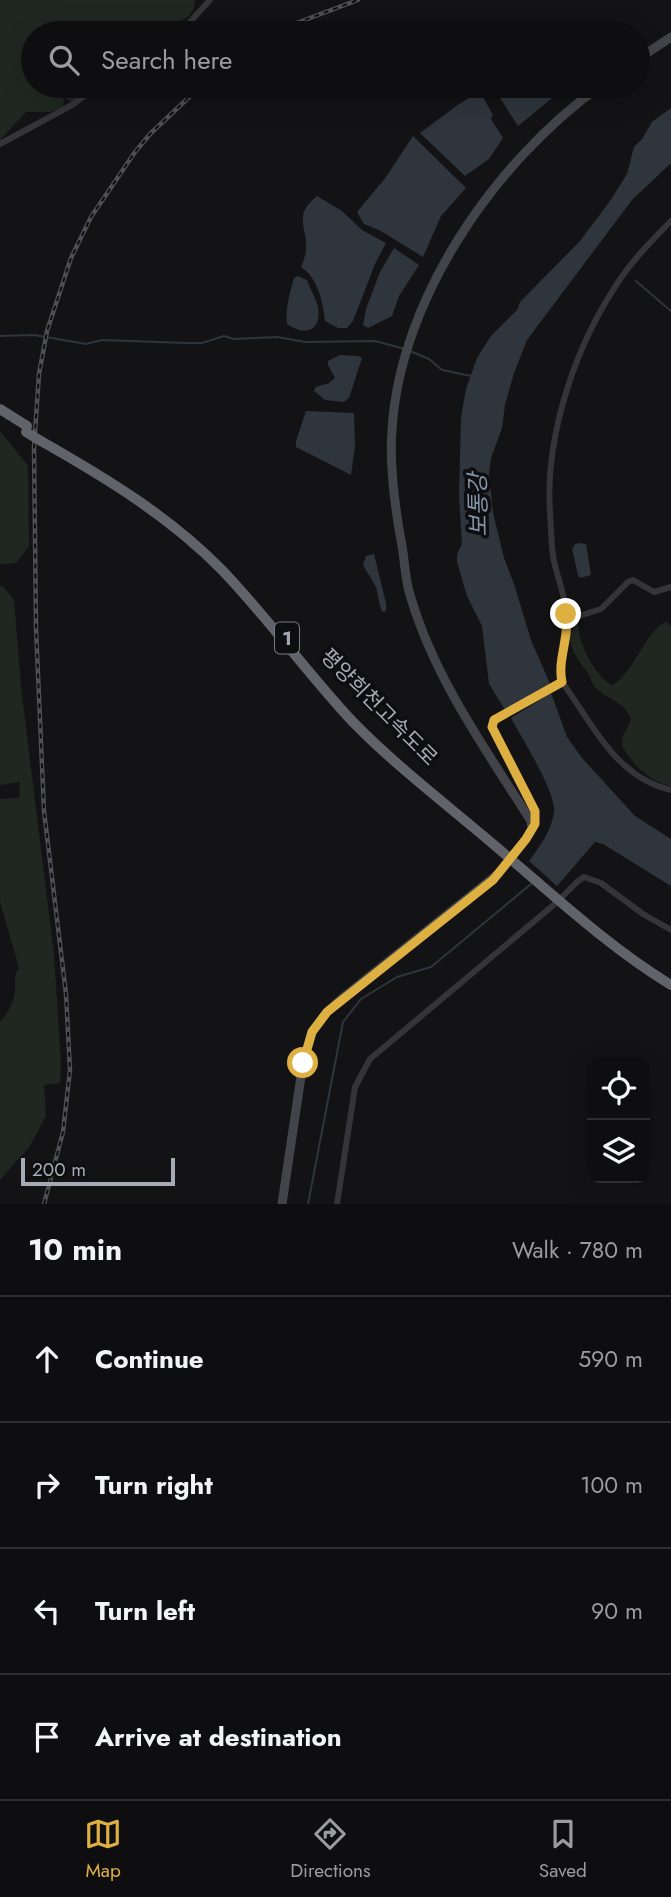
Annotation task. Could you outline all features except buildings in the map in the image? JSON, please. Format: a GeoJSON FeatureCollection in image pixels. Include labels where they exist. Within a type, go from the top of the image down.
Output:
{"type":"FeatureCollection","features":[{"type":"Feature","properties":{"kind":"highway","name":"평양희천고속도로"},"geometry":{"type":"LineString","coordinates":[[0,409],[27,429]]}},
{"type":"Feature","properties":{"kind":"highway","name":"평양희천고속도로"},"geometry":{"type":"LineString","coordinates":[[0,415],[134,496],[191,541],[237,586],[355,724],[631,958],[671,985]]}},
{"type":"Feature","properties":{"kind":"highway","name":"평양희천고속도로"},"geometry":{"type":"LineString","coordinates":[[560,897],[671,979]]}},
{"type":"Feature","properties":{"kind":"main road"},"geometry":{"type":"LineString","coordinates":[[650,51],[671,37]]}},
{"type":"Feature","properties":{"kind":"main road"},"geometry":{"type":"LineString","coordinates":[[282,1204],[306,1050],[312,1032],[320,1020],[359,985],[493,880],[515,859],[532,829],[531,821],[474,729],[435,660],[422,631],[410,595],[398,522],[391,430],[411,336],[427,294],[448,257],[484,202],[511,170],[544,135],[586,98]]}},
{"type":"Feature","properties":{"kind":"street"},"geometry":{"type":"LineString","coordinates":[[190,21],[210,0]]}},
{"type":"Feature","properties":{"kind":"street"},"geometry":{"type":"LineString","coordinates":[[0,144],[82,98]]}},
{"type":"Feature","properties":{"kind":"street"},"geometry":{"type":"LineString","coordinates":[[671,221],[623,274],[593,326],[565,395],[552,454],[549,488],[554,557],[568,623],[561,668],[562,682],[611,753],[648,782],[671,790]]}},
{"type":"Feature","properties":{"kind":"street"},"geometry":{"type":"LineString","coordinates":[[568,623],[579,615],[601,609],[633,580],[654,592],[671,587]]}},
{"type":"Feature","properties":{"kind":"street"},"geometry":{"type":"LineString","coordinates":[[532,829],[535,824],[535,811],[492,727],[494,720],[500,716],[562,682]]}},
{"type":"Feature","properties":{"kind":"street"},"geometry":{"type":"LineString","coordinates":[[337,1204],[355,1087],[370,1059],[580,879],[590,878],[671,930]]}},
{"type":"Feature","properties":{"kind":"shaded area"},"geometry":{"type":"Polygon","coordinates":[[[0,0],[195,0],[194,9],[181,21],[21,21],[21,98],[64,98],[63,107],[50,112],[26,112],[0,140],[0,0]]]}},
{"type":"Feature","properties":{"kind":"shaded area"},"geometry":{"type":"Polygon","coordinates":[[[0,431],[28,466],[29,546],[16,563],[0,564],[0,431]]]}},
{"type":"Feature","properties":{"kind":"shaded area"},"geometry":{"type":"Polygon","coordinates":[[[0,586],[4,587],[14,600],[21,687],[54,954],[61,1063],[60,1083],[44,1085],[46,1116],[30,1146],[0,1180],[0,1021],[12,1003],[15,976],[19,968],[0,901],[0,799],[19,798],[20,782],[0,785],[0,586]]]}},
{"type":"Feature","properties":{"kind":"shaded area"},"geometry":{"type":"Polygon","coordinates":[[[666,622],[671,626],[671,786],[649,776],[637,766],[622,746],[623,736],[631,719],[619,704],[594,685],[572,649],[570,637],[576,624],[579,626],[581,642],[595,669],[613,685],[628,670],[654,632],[666,622]]]}},
{"type":"Feature","properties":{"kind":"water"},"geometry":{"type":"Polygon","coordinates":[[[470,98],[483,98],[493,115],[491,119],[503,138],[489,159],[465,176],[420,133],[470,98]]]}},
{"type":"Feature","properties":{"kind":"water"},"geometry":{"type":"Polygon","coordinates":[[[500,98],[552,98],[518,126],[500,98]]]}},
{"type":"Feature","properties":{"kind":"water","name":"보통강"},"geometry":{"type":"Polygon","coordinates":[[[671,108],[671,163],[632,200],[527,340],[505,405],[502,428],[491,458],[489,473],[493,513],[504,558],[531,640],[551,686],[505,710],[489,684],[482,626],[467,596],[457,562],[457,554],[462,544],[459,497],[461,417],[466,389],[477,358],[491,336],[580,241],[627,174],[634,147],[652,122],[671,108]]]}},
{"type":"Feature","properties":{"kind":"water"},"geometry":{"type":"Polygon","coordinates":[[[413,136],[466,188],[441,216],[423,257],[381,231],[364,224],[357,212],[386,177],[413,136]]]}},
{"type":"Feature","properties":{"kind":"water"},"geometry":{"type":"Polygon","coordinates":[[[317,196],[342,211],[362,230],[386,243],[353,321],[347,328],[338,328],[325,321],[316,284],[301,267],[306,250],[303,216],[309,203],[317,196]]]}},
{"type":"Feature","properties":{"kind":"water"},"geometry":{"type":"Polygon","coordinates":[[[394,248],[419,265],[399,296],[392,316],[368,328],[363,325],[366,309],[380,272],[394,248]]]}},
{"type":"Feature","properties":{"kind":"water"},"geometry":{"type":"Polygon","coordinates":[[[298,276],[307,280],[318,307],[319,315],[315,326],[306,331],[287,324],[290,295],[294,278],[298,276]]]}},
{"type":"Feature","properties":{"kind":"water"},"geometry":{"type":"Polygon","coordinates":[[[340,355],[362,358],[349,398],[344,402],[325,400],[314,391],[316,387],[335,378],[328,361],[340,355]]]}},
{"type":"Feature","properties":{"kind":"water"},"geometry":{"type":"Polygon","coordinates":[[[306,411],[354,413],[355,446],[351,475],[296,447],[306,411]]]}},
{"type":"Feature","properties":{"kind":"water"},"geometry":{"type":"Polygon","coordinates":[[[579,543],[586,544],[591,575],[580,578],[572,549],[579,543]]]}},
{"type":"Feature","properties":{"kind":"water"},"geometry":{"type":"Polygon","coordinates":[[[374,554],[386,603],[386,611],[383,612],[376,587],[363,565],[366,556],[374,554]]]}},
{"type":"Feature","properties":{"kind":"water"},"geometry":{"type":"Polygon","coordinates":[[[551,693],[567,737],[582,758],[635,816],[671,839],[671,886],[603,844],[595,842],[557,886],[529,861],[550,826],[554,813],[553,804],[544,779],[511,718],[551,693]]]}},
{"type":"Feature","properties":{"kind":"waterway"},"geometry":{"type":"LineString","coordinates":[[636,281],[671,311]]}},
{"type":"Feature","properties":{"kind":"waterway"},"geometry":{"type":"LineString","coordinates":[[0,336],[34,335],[86,344],[102,340],[202,343],[224,336],[234,339],[277,337],[305,342],[375,341],[405,349]]}},
{"type":"Feature","properties":{"kind":"waterway"},"geometry":{"type":"LineString","coordinates":[[410,351],[429,359],[442,370],[471,376]]}},
{"type":"Feature","properties":{"kind":"waterway"},"geometry":{"type":"LineString","coordinates":[[308,1204],[343,1022],[361,999],[397,977],[431,967],[531,884]]}},
{"type":"Feature","properties":{"kind":"railway"},"geometry":{"type":"LineString","coordinates":[[302,21],[358,0]]}},
{"type":"Feature","properties":{"kind":"railway"},"geometry":{"type":"LineString","coordinates":[[44,1204],[63,1132],[70,1070],[66,994],[44,811],[36,628],[34,447],[39,374],[47,331],[71,258],[91,217],[135,152],[188,98]]}},
{"type":"Feature","properties":{"kind":"route"},"geometry":{"type":"LineString","coordinates":[[303,1063],[312,1032],[327,1012],[493,880],[518,852],[535,824],[535,811],[492,727],[494,720],[562,682],[561,668],[568,623],[566,614]]}}]}
